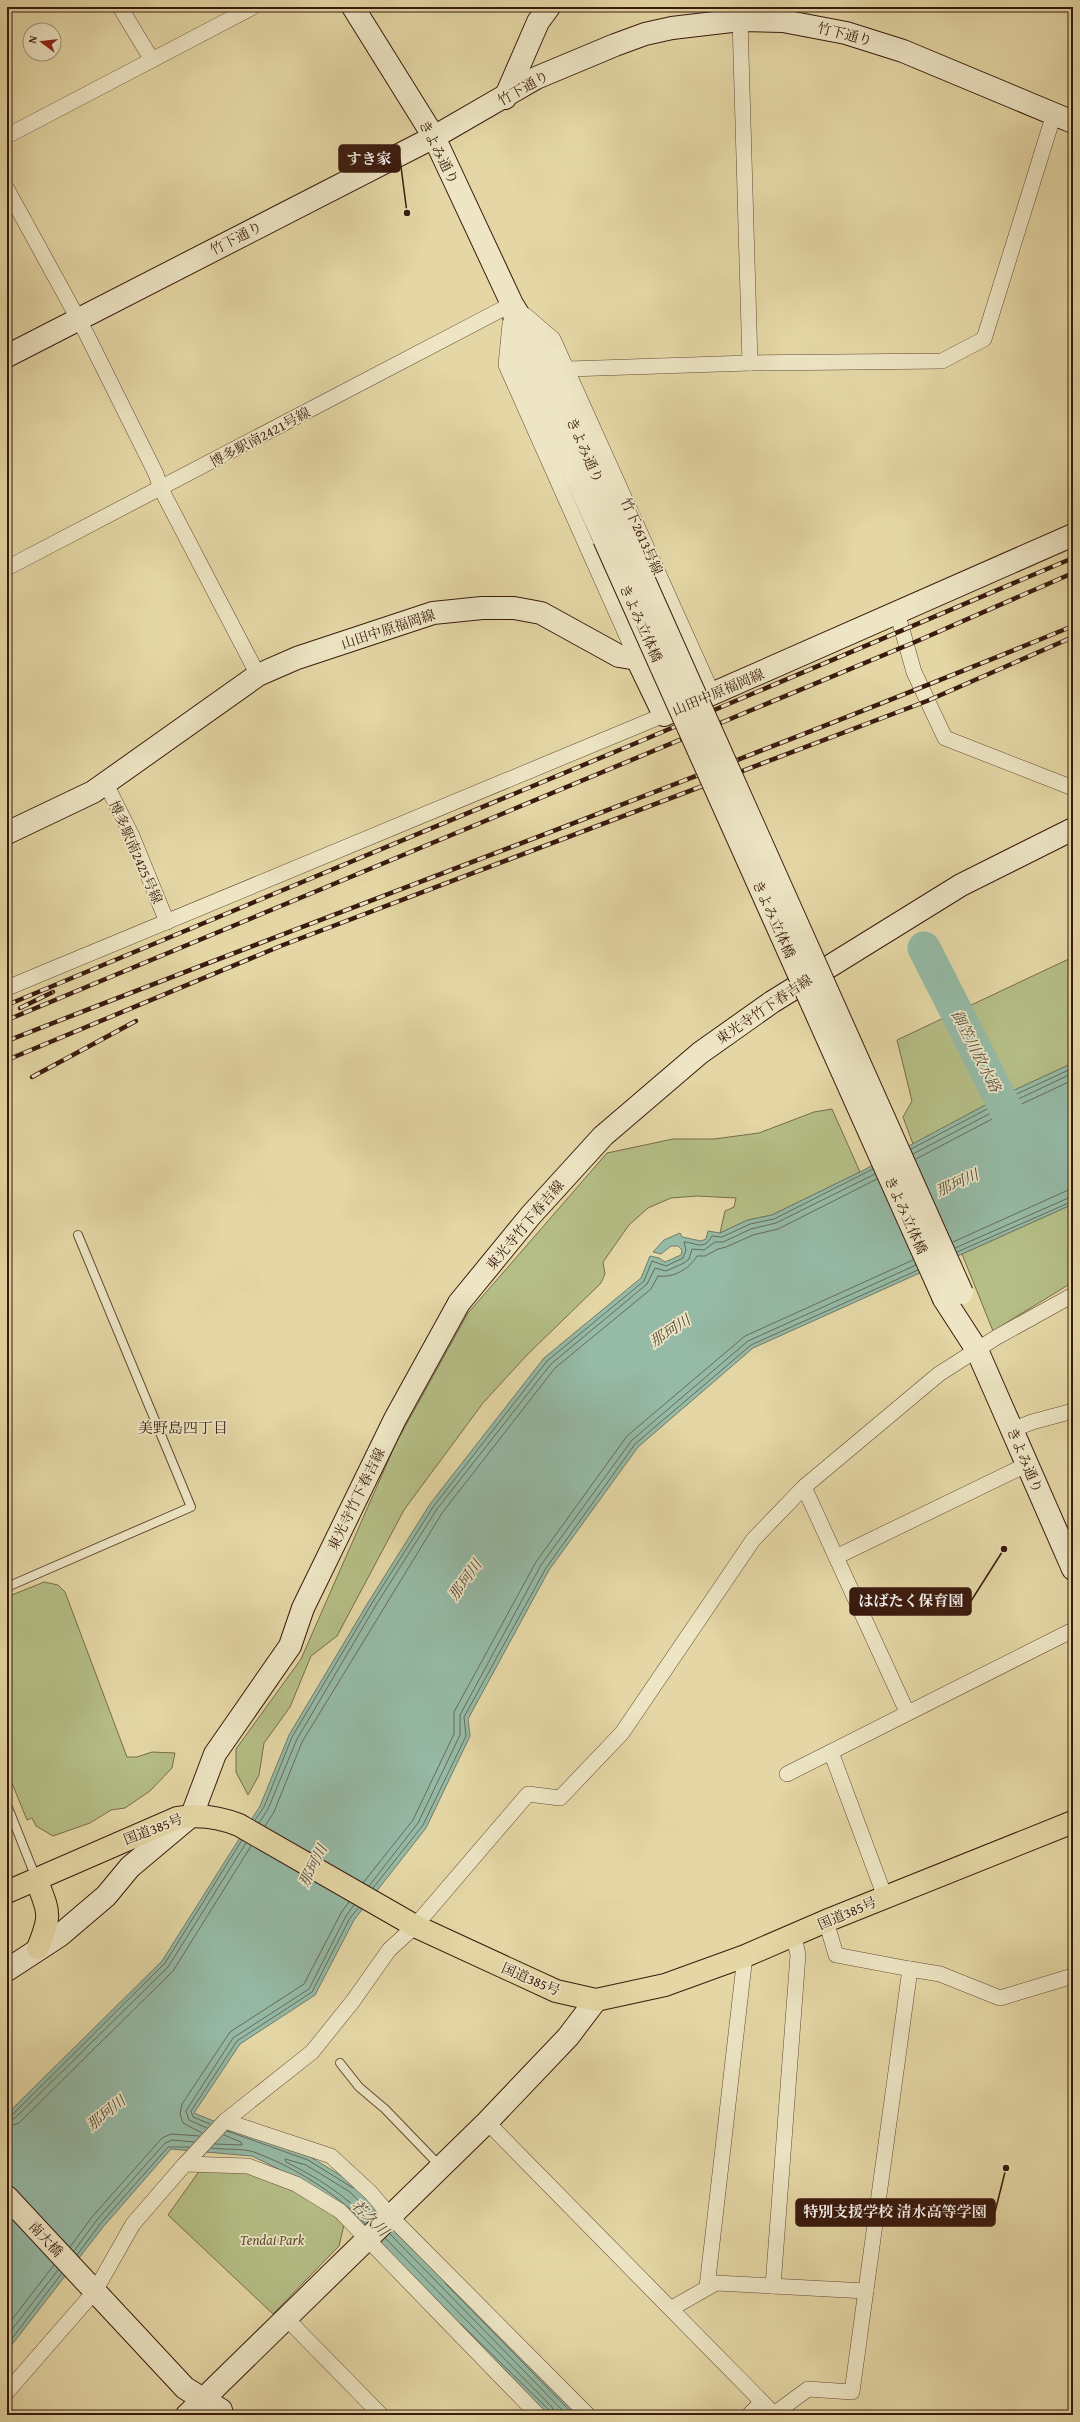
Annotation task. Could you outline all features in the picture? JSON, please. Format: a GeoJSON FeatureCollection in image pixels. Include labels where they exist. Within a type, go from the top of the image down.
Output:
{"type":"FeatureCollection","features":[{"type":"Feature","properties":{"kind":"highway","name":"国道385号"},"geometry":{"type":"LineString","coordinates":[[7,1892],[177,1818],[192,1815],[225,1819],[240,1825],[395,1913],[415,1926],[556,1991],[596,2000],[665,1985],[745,1956],[826,1921],[1073,1822]]}},
{"type":"Feature","properties":{"kind":"highway"},"geometry":{"type":"LineString","coordinates":[[36,1879],[49,1913],[48,1925],[38,1948]]}},
{"type":"Feature","properties":{"kind":"street"},"geometry":{"type":"LineString","coordinates":[[120,7],[152,60]]}},
{"type":"Feature","properties":{"kind":"street"},"geometry":{"type":"LineString","coordinates":[[7,136],[253,7]]}},
{"type":"Feature","properties":{"kind":"street","name":"きよみ通り"},"geometry":{"type":"LineString","coordinates":[[353,7],[434,137],[512,304],[540,349],[613,536]]}},
{"type":"Feature","properties":{"kind":"street"},"geometry":{"type":"LineString","coordinates":[[505,98],[538,22],[549,7]]}},
{"type":"Feature","properties":{"kind":"street"},"geometry":{"type":"LineString","coordinates":[[740,20],[750,363]]}},
{"type":"Feature","properties":{"kind":"street","name":"竹下通り"},"geometry":{"type":"LineString","coordinates":[[7,356],[434,137],[505,98],[536,78],[645,34],[672,28],[740,20],[783,21],[814,26],[904,51],[1063,118]]}},
{"type":"Feature","properties":{"kind":"street"},"geometry":{"type":"LineString","coordinates":[[568,369],[750,363],[942,361],[984,339],[1063,118]]}},
{"type":"Feature","properties":{"kind":"street"},"geometry":{"type":"LineString","coordinates":[[7,189],[78,319],[156,474],[161,489],[258,675]]}},
{"type":"Feature","properties":{"kind":"street"},"geometry":{"type":"LineString","coordinates":[[512,304],[506,365],[637,659]]}},
{"type":"Feature","properties":{"kind":"street","name":"竹下2613号線"},"geometry":{"type":"LineString","coordinates":[[512,304],[553,339],[568,369],[713,695]]}},
{"type":"Feature","properties":{"kind":"street","name":"博多駅南2421号線"},"geometry":{"type":"LineString","coordinates":[[7,568],[161,489],[512,304]]}},
{"type":"Feature","properties":{"kind":"street","name":"山田中原福岡線"},"geometry":{"type":"LineString","coordinates":[[7,833],[93,792],[105,782],[258,675],[297,658],[434,613],[482,608],[514,608],[541,613],[619,656],[637,659],[664,715],[713,695],[1073,535]]}},
{"type":"Feature","properties":{"kind":"street","name":"きよみ立体橋"},"geometry":{"type":"LineString","coordinates":[[613,536],[953,1296]]}},
{"type":"Feature","properties":{"kind":"street"},"geometry":{"type":"LineString","coordinates":[[897,612],[914,672],[945,738],[1073,788]]}},
{"type":"Feature","properties":{"kind":"street"},"geometry":{"type":"LineString","coordinates":[[7,988],[664,715]]}},
{"type":"Feature","properties":{"kind":"street","name":"博多駅南2425号線"},"geometry":{"type":"LineString","coordinates":[[105,782],[132,836],[167,922]]}},
{"type":"Feature","properties":{"kind":"street","name":"東光寺竹下春吉線"},"geometry":{"type":"LineString","coordinates":[[192,1815],[215,1754],[290,1646],[303,1608],[395,1419],[459,1304],[536,1209],[603,1136],[700,1053],[754,1014],[961,884],[1073,829]]}},
{"type":"Feature","properties":{"kind":"street"},"geometry":{"type":"LineString","coordinates":[[7,2392],[90,2286],[133,2224],[187,2162],[222,2124],[312,2052],[353,2001],[389,1950],[415,1926],[528,1794],[560,1798],[622,1733],[753,1540],[804,1487],[939,1374],[977,1350],[1073,1295]]}},
{"type":"Feature","properties":{"kind":"street","name":"きよみ通り"},"geometry":{"type":"LineString","coordinates":[[953,1296],[1073,1569]]}},
{"type":"Feature","properties":{"kind":"street"},"geometry":{"type":"LineString","coordinates":[[1012,1430],[1032,1422],[1073,1411]]}},
{"type":"Feature","properties":{"kind":"street"},"geometry":{"type":"LineString","coordinates":[[836,1557],[1026,1465]]}},
{"type":"Feature","properties":{"kind":"street"},"geometry":{"type":"LineString","coordinates":[[804,1487],[908,1712]]}},
{"type":"Feature","properties":{"kind":"street"},"geometry":{"type":"LineString","coordinates":[[787,1774],[1073,1630]]}},
{"type":"Feature","properties":{"kind":"street"},"geometry":{"type":"LineString","coordinates":[[831,1752],[885,1897]]}},
{"type":"Feature","properties":{"kind":"street"},"geometry":{"type":"LineString","coordinates":[[7,1970],[38,1948],[59,1936],[106,1896],[130,1867],[192,1815]]}},
{"type":"Feature","properties":{"kind":"street"},"geometry":{"type":"LineString","coordinates":[[826,1921],[836,1955],[940,1974],[1000,1998],[1073,1976]]}},
{"type":"Feature","properties":{"kind":"street"},"geometry":{"type":"LineString","coordinates":[[772,2286],[798,1955],[794,1936]]}},
{"type":"Feature","properties":{"kind":"street"},"geometry":{"type":"LineString","coordinates":[[707,2287],[745,1956]]}},
{"type":"Feature","properties":{"kind":"street"},"geometry":{"type":"LineString","coordinates":[[487,2122],[775,2414],[808,2389],[852,2392],[910,1969]]}},
{"type":"Feature","properties":{"kind":"street"},"geometry":{"type":"LineString","coordinates":[[187,2415],[487,2122],[568,2037],[596,2000]]}},
{"type":"Feature","properties":{"kind":"street"},"geometry":{"type":"LineString","coordinates":[[222,2124],[330,2156],[371,2194],[390,2217],[588,2415]]}},
{"type":"Feature","properties":{"kind":"street"},"geometry":{"type":"LineString","coordinates":[[187,2162],[248,2166],[296,2184],[340,2211],[368,2238],[538,2415]]}},
{"type":"Feature","properties":{"kind":"street","name":"南大橋"},"geometry":{"type":"LineString","coordinates":[[7,2197],[185,2388],[203,2401],[220,2410],[222,2415]]}},
{"type":"Feature","properties":{"kind":"street"},"geometry":{"type":"LineString","coordinates":[[672,2308],[716,2283],[866,2291]]}},
{"type":"Feature","properties":{"kind":"street"},"geometry":{"type":"LineString","coordinates":[[286,2318],[381,2415]]}},
{"type":"Feature","properties":{"kind":"street"},"geometry":{"type":"LineString","coordinates":[[749,2415],[762,2402]]}},
{"type":"Feature","properties":{"kind":"lane"},"geometry":{"type":"LineString","coordinates":[[7,1587],[191,1507],[78,1235]]}},
{"type":"Feature","properties":{"kind":"lane"},"geometry":{"type":"LineString","coordinates":[[7,1805],[36,1879]]}},
{"type":"Feature","properties":{"kind":"lane"},"geometry":{"type":"LineString","coordinates":[[340,2063],[359,2087],[385,2109],[441,2166]]}},
{"type":"Feature","properties":{"kind":"green space"},"geometry":{"type":"Polygon","coordinates":[[[1073,957],[1073,1063],[1006,1094],[913,1144],[903,1117],[912,1101],[897,1040],[1073,957]]]}},
{"type":"Feature","properties":{"kind":"green space"},"geometry":{"type":"Polygon","coordinates":[[[832,1109],[860,1172],[772,1215],[748,1220],[720,1233],[725,1211],[734,1207],[736,1198],[697,1196],[671,1198],[648,1208],[629,1225],[603,1262],[605,1274],[601,1283],[527,1355],[483,1403],[404,1510],[337,1636],[311,1656],[290,1707],[264,1743],[259,1775],[248,1795],[236,1772],[236,1749],[301,1659],[396,1443],[468,1313],[607,1153],[673,1139],[714,1139],[759,1133],[814,1112],[832,1109]]]}},
{"type":"Feature","properties":{"kind":"green space"},"geometry":{"type":"Polygon","coordinates":[[[1073,1204],[1073,1282],[993,1331],[962,1254],[1073,1204]]]}},
{"type":"Feature","properties":{"kind":"green space"},"geometry":{"type":"Polygon","coordinates":[[[44,1582],[58,1585],[65,1592],[127,1757],[137,1757],[152,1752],[175,1753],[172,1768],[150,1791],[125,1808],[111,1810],[90,1823],[53,1836],[36,1826],[32,1818],[27,1820],[7,1771],[7,1597],[44,1582]]]}},
{"type":"Feature","properties":{"kind":"green space","name":"Tendai Park"},"geometry":{"type":"Polygon","coordinates":[[[200,2170],[238,2171],[260,2176],[300,2194],[325,2210],[344,2225],[339,2246],[273,2314],[168,2215],[200,2170]]]}},
{"type":"Feature","properties":{"kind":"water"},"geometry":{"type":"Polygon","coordinates":[[[1073,1063],[1073,1204],[753,1348],[638,1447],[549,1570],[468,1719],[470,1736],[426,1828],[354,1920],[315,1995],[240,2044],[194,2113],[258,2139],[309,2156],[356,2185],[579,2415],[548,2415],[406,2275],[299,2179],[252,2156],[171,2149],[103,2227],[7,2351],[7,2114],[162,1961],[260,1806],[289,1735],[369,1601],[430,1504],[544,1358],[641,1278],[650,1256],[659,1258],[665,1262],[681,1255],[682,1250],[678,1246],[671,1246],[661,1254],[653,1252],[664,1240],[680,1233],[682,1237],[701,1241],[706,1239],[708,1231],[720,1233],[748,1220],[772,1215],[860,1172],[1006,1094],[1073,1063]]]}},
{"type":"Feature","properties":{"kind":"waterway","name":"御笠川放水路"},"geometry":{"type":"LineString","coordinates":[[924,948],[1020,1137]]}},
{"type":"Feature","properties":{"kind":"railway"},"geometry":{"type":"LineString","coordinates":[[7,1005],[641,741],[1073,558]]}},
{"type":"Feature","properties":{"kind":"railway"},"geometry":{"type":"LineString","coordinates":[[7,1020],[915,642],[1073,573]]}},
{"type":"Feature","properties":{"kind":"railway"},"geometry":{"type":"LineString","coordinates":[[7,1041],[674,784],[940,680],[1073,626]]}},
{"type":"Feature","properties":{"kind":"railway"},"geometry":{"type":"LineString","coordinates":[[7,1060],[283,945],[927,701],[1073,637]]}},
{"type":"Feature","properties":{"kind":"railway"},"geometry":{"type":"LineString","coordinates":[[20,1008],[53,992]]}},
{"type":"Feature","properties":{"kind":"railway"},"geometry":{"type":"LineString","coordinates":[[32,1077],[136,1021]]}},
{"type":"Feature","properties":{"kind":"place","name":"すき家"},"geometry":{"type":"Point","coordinates":[407,213]}},
{"type":"Feature","properties":{"kind":"place","name":"はばたく保育園"},"geometry":{"type":"Point","coordinates":[1004,1549]}},
{"type":"Feature","properties":{"kind":"place","name":"特別支援学校 清水高等学園"},"geometry":{"type":"Point","coordinates":[1006,2168]}},
{"type":"Feature","properties":{"kind":"district","name":"美野島四丁目"},"geometry":{"type":"Point","coordinates":[183,1428]}},
{"type":"Feature","properties":{"kind":"water label","name":"那珂川"},"geometry":{"type":"Point","coordinates":[957,1183]}},
{"type":"Feature","properties":{"kind":"water label","name":"那珂川"},"geometry":{"type":"Point","coordinates":[670,1331]}},
{"type":"Feature","properties":{"kind":"water label","name":"那珂川"},"geometry":{"type":"Point","coordinates":[465,1580]}},
{"type":"Feature","properties":{"kind":"water label","name":"那珂川"},"geometry":{"type":"Point","coordinates":[313,1866]}},
{"type":"Feature","properties":{"kind":"water label","name":"那珂川"},"geometry":{"type":"Point","coordinates":[106,2113]}},
{"type":"Feature","properties":{"kind":"water label","name":"若久川"},"geometry":{"type":"Point","coordinates":[370,2218]}}]}
